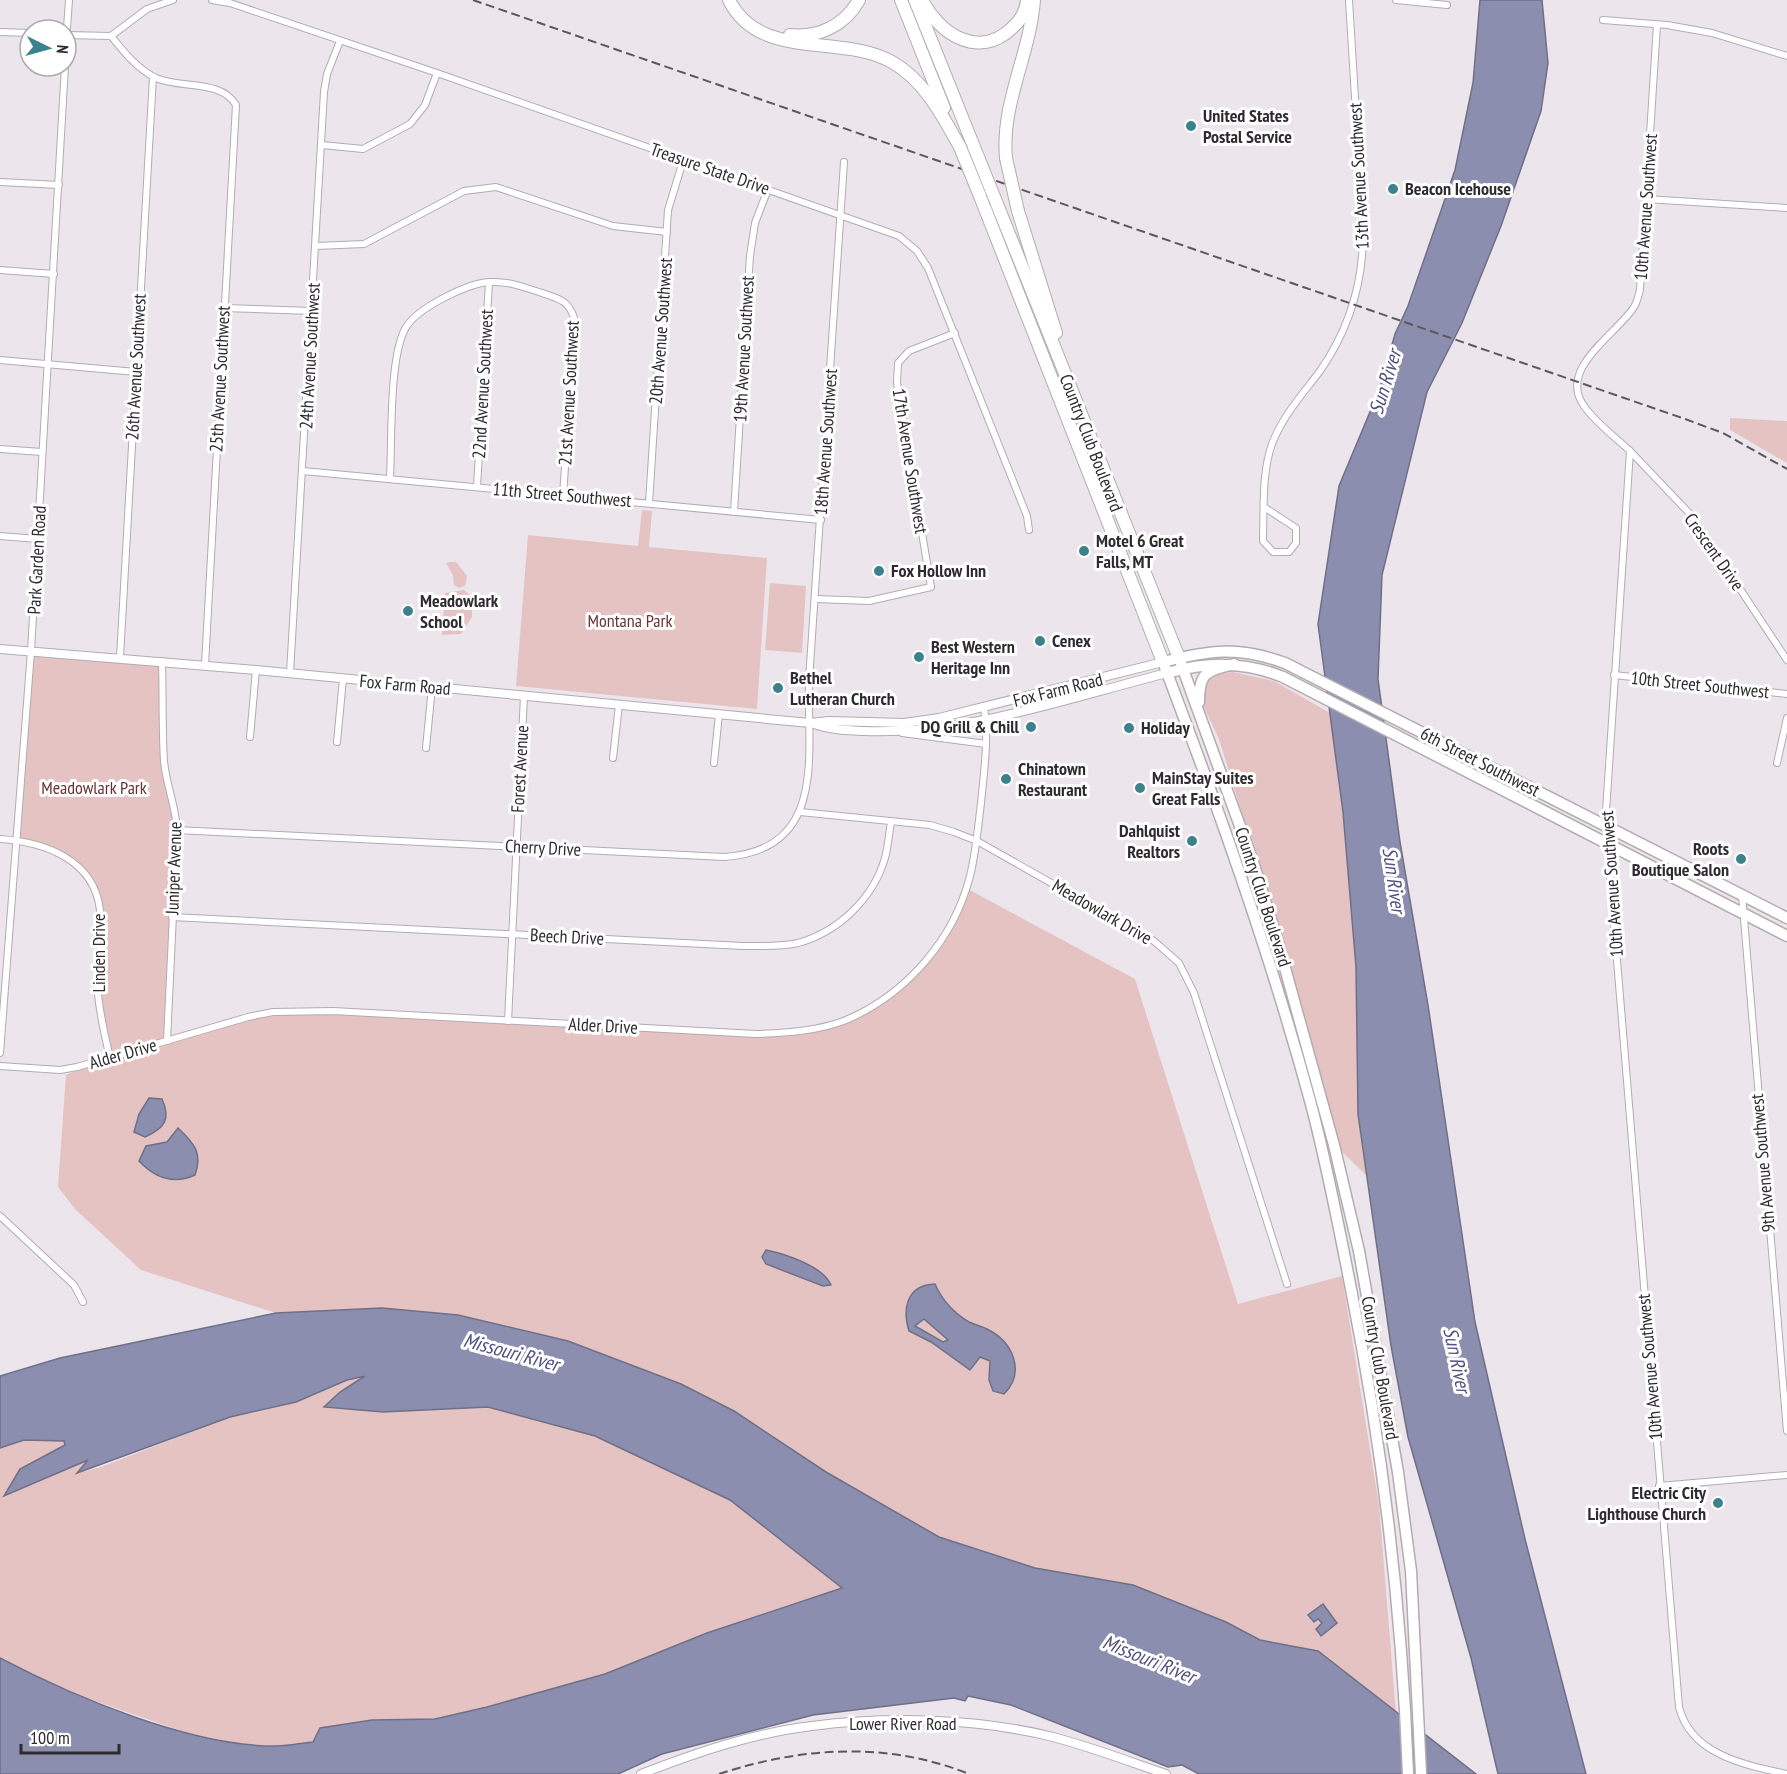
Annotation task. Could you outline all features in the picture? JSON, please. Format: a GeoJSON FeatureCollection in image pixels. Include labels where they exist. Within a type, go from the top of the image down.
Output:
{"type":"FeatureCollection","features":[{"type":"Feature","properties":{"kind":"highway"},"geometry":{"type":"LineString","coordinates":[[729,0],[742,18],[765,35],[854,50],[892,62],[927,93],[960,147]]}},
{"type":"Feature","properties":{"kind":"highway"},"geometry":{"type":"LineString","coordinates":[[736,0],[747,15],[760,25],[776,32],[795,36],[816,34],[831,28],[850,14],[859,0]]}},
{"type":"Feature","properties":{"kind":"highway","name":"Country Club Boulevard"},"geometry":{"type":"LineString","coordinates":[[902,0],[1165,668]]}},
{"type":"Feature","properties":{"kind":"highway","name":"Country Club Boulevard"},"geometry":{"type":"LineString","coordinates":[[915,0],[1181,663]]}},
{"type":"Feature","properties":{"kind":"highway"},"geometry":{"type":"LineString","coordinates":[[922,0],[940,27],[953,36],[971,43],[984,42],[1005,35],[1020,21],[1028,0]]}},
{"type":"Feature","properties":{"kind":"highway"},"geometry":{"type":"LineString","coordinates":[[1030,30],[1035,0]]}},
{"type":"Feature","properties":{"kind":"highway"},"geometry":{"type":"LineString","coordinates":[[1039,0],[1008,108],[1005,133],[1006,158],[1018,211],[1063,356],[1065,375]]}},
{"type":"Feature","properties":{"kind":"main road","name":"6th Street Southwest"},"geometry":{"type":"LineString","coordinates":[[1165,668],[1209,652],[1234,650],[1269,657],[1299,670],[1787,918]]}},
{"type":"Feature","properties":{"kind":"main road","name":"6th Street Southwest"},"geometry":{"type":"LineString","coordinates":[[1181,663],[1234,664],[1272,672],[1787,936]]}},
{"type":"Feature","properties":{"kind":"main road","name":"Country Club Boulevard"},"geometry":{"type":"LineString","coordinates":[[1181,663],[1253,862],[1277,939],[1328,1123],[1359,1251],[1398,1472],[1412,1571],[1421,1774]]}},
{"type":"Feature","properties":{"kind":"main road"},"geometry":{"type":"LineString","coordinates":[[1199,709],[1199,691],[1204,675],[1209,670],[1234,664]]}},
{"type":"Feature","properties":{"kind":"main road","name":"Country Club Boulevard"},"geometry":{"type":"LineString","coordinates":[[1165,668],[1224,824],[1260,933],[1311,1104],[1338,1218],[1376,1417],[1397,1585],[1408,1774]]}},
{"type":"Feature","properties":{"kind":"street"},"geometry":{"type":"LineString","coordinates":[[67,18],[69,0]]}},
{"type":"Feature","properties":{"kind":"street"},"geometry":{"type":"LineString","coordinates":[[78,35],[111,36],[159,2],[173,0]]}},
{"type":"Feature","properties":{"kind":"street","name":"Treasure State Drive"},"geometry":{"type":"LineString","coordinates":[[212,0],[230,3],[437,73],[899,236],[917,251],[928,268],[1027,516],[1029,530]]}},
{"type":"Feature","properties":{"kind":"street","name":"13th Avenue Southwest"},"geometry":{"type":"LineString","coordinates":[[1264,507],[1292,524],[1297,535],[1294,546],[1281,554],[1270,551],[1263,541],[1264,507],[1265,473],[1272,445],[1294,402],[1320,370],[1338,341],[1359,288],[1364,257],[1363,228],[1349,0]]}},
{"type":"Feature","properties":{"kind":"street"},"geometry":{"type":"LineString","coordinates":[[1396,0],[1447,5]]}},
{"type":"Feature","properties":{"kind":"street"},"geometry":{"type":"LineString","coordinates":[[1603,20],[1712,33],[1787,56]]}},
{"type":"Feature","properties":{"kind":"street","name":"10th Avenue Southwest"},"geometry":{"type":"LineString","coordinates":[[1658,25],[1640,290],[1636,305],[1588,358],[1579,376],[1578,388],[1583,405],[1630,452],[1605,826],[1612,846],[1609,864],[1679,1707],[1684,1720],[1699,1741],[1717,1754],[1787,1774]]}},
{"type":"Feature","properties":{"kind":"street"},"geometry":{"type":"LineString","coordinates":[[0,32],[18,33]]}},
{"type":"Feature","properties":{"kind":"street"},"geometry":{"type":"LineString","coordinates":[[111,36],[133,61],[153,77]]}},
{"type":"Feature","properties":{"kind":"street","name":"24th Avenue Southwest"},"geometry":{"type":"LineString","coordinates":[[290,673],[324,92],[327,74],[340,41]]}},
{"type":"Feature","properties":{"kind":"street"},"geometry":{"type":"LineString","coordinates":[[322,145],[363,149],[410,124],[425,105],[437,73]]}},
{"type":"Feature","properties":{"kind":"street","name":"25th Avenue Southwest"},"geometry":{"type":"LineString","coordinates":[[153,77],[170,83],[218,88],[231,95],[236,105],[205,665]]}},
{"type":"Feature","properties":{"kind":"street","name":"26th Avenue Southwest"},"geometry":{"type":"LineString","coordinates":[[120,657],[153,77]]}},
{"type":"Feature","properties":{"kind":"street","name":"Park Garden Road"},"geometry":{"type":"LineString","coordinates":[[0,1053],[31,651],[64,78]]}},
{"type":"Feature","properties":{"kind":"street","name":"20th Avenue Southwest"},"geometry":{"type":"LineString","coordinates":[[649,503],[667,232],[671,194],[683,161]]}},
{"type":"Feature","properties":{"kind":"street","name":"18th Avenue Southwest"},"geometry":{"type":"LineString","coordinates":[[810,723],[809,680],[844,162]]}},
{"type":"Feature","properties":{"kind":"street"},"geometry":{"type":"LineString","coordinates":[[0,182],[59,185]]}},
{"type":"Feature","properties":{"kind":"street"},"geometry":{"type":"LineString","coordinates":[[316,246],[363,244],[464,191],[496,187],[613,226],[667,232]]}},
{"type":"Feature","properties":{"kind":"street","name":"19th Avenue Southwest"},"geometry":{"type":"LineString","coordinates":[[734,512],[750,256],[755,223],[768,189]]}},
{"type":"Feature","properties":{"kind":"street"},"geometry":{"type":"LineString","coordinates":[[1646,199],[1787,208]]}},
{"type":"Feature","properties":{"kind":"street"},"geometry":{"type":"LineString","coordinates":[[0,270],[54,274]]}},
{"type":"Feature","properties":{"kind":"street"},"geometry":{"type":"LineString","coordinates":[[390,478],[397,350],[406,328],[417,314],[470,285],[489,282]]}},
{"type":"Feature","properties":{"kind":"street","name":"22nd Avenue Southwest"},"geometry":{"type":"LineString","coordinates":[[477,487],[489,282]]}},
{"type":"Feature","properties":{"kind":"street","name":"21st Avenue Southwest"},"geometry":{"type":"LineString","coordinates":[[489,282],[509,283],[562,300],[571,308],[575,321],[563,496]]}},
{"type":"Feature","properties":{"kind":"street"},"geometry":{"type":"LineString","coordinates":[[223,308],[312,311]]}},
{"type":"Feature","properties":{"kind":"street","name":"17th Avenue Southwest"},"geometry":{"type":"LineString","coordinates":[[816,599],[868,601],[931,587],[897,383],[898,363],[909,351],[955,333]]}},
{"type":"Feature","properties":{"kind":"street"},"geometry":{"type":"LineString","coordinates":[[0,360],[136,372]]}},
{"type":"Feature","properties":{"kind":"street"},"geometry":{"type":"LineString","coordinates":[[0,449],[42,452]]}},
{"type":"Feature","properties":{"kind":"street","name":"Crescent Drive"},"geometry":{"type":"LineString","coordinates":[[1630,452],[1690,515],[1787,660]]}},
{"type":"Feature","properties":{"kind":"street","name":"11th Street Southwest"},"geometry":{"type":"LineString","coordinates":[[303,471],[821,520]]}},
{"type":"Feature","properties":{"kind":"street"},"geometry":{"type":"LineString","coordinates":[[0,536],[38,539]]}},
{"type":"Feature","properties":{"kind":"street","name":"Fox Farm Road"},"geometry":{"type":"LineString","coordinates":[[0,649],[256,669],[810,723],[829,721],[904,723],[939,718],[1165,668]]}},
{"type":"Feature","properties":{"kind":"street","name":"Juniper Avenue"},"geometry":{"type":"LineString","coordinates":[[162,661],[164,761],[168,789],[176,810],[177,830],[167,1041]]}},
{"type":"Feature","properties":{"kind":"street","name":"Fox Farm Road"},"geometry":{"type":"LineString","coordinates":[[899,732],[986,719],[1165,668]]}},
{"type":"Feature","properties":{"kind":"street"},"geometry":{"type":"LineString","coordinates":[[250,738],[256,669]]}},
{"type":"Feature","properties":{"kind":"street","name":"10th Street Southwest"},"geometry":{"type":"LineString","coordinates":[[1614,675],[1787,694]]}},
{"type":"Feature","properties":{"kind":"street"},"geometry":{"type":"LineString","coordinates":[[337,742],[343,679]]}},
{"type":"Feature","properties":{"kind":"street"},"geometry":{"type":"LineString","coordinates":[[426,748],[432,687]]}},
{"type":"Feature","properties":{"kind":"street","name":"Forest Avenue"},"geometry":{"type":"LineString","coordinates":[[508,1022],[524,696]]}},
{"type":"Feature","properties":{"kind":"street"},"geometry":{"type":"LineString","coordinates":[[613,758],[619,705]]}},
{"type":"Feature","properties":{"kind":"street","name":"Alder Drive"},"geometry":{"type":"LineString","coordinates":[[0,1066],[60,1070],[273,1012],[333,1011],[756,1034],[817,1028],[846,1020],[903,985],[942,939],[959,908],[970,876],[977,841],[986,744],[984,707]]}},
{"type":"Feature","properties":{"kind":"street"},"geometry":{"type":"LineString","coordinates":[[714,764],[719,714]]}},
{"type":"Feature","properties":{"kind":"street"},"geometry":{"type":"LineString","coordinates":[[1777,763],[1787,718]]}},
{"type":"Feature","properties":{"kind":"street","name":"Fox Farm Road"},"geometry":{"type":"LineString","coordinates":[[810,723],[829,729],[899,732],[986,744]]}},
{"type":"Feature","properties":{"kind":"street","name":"Cherry Drive"},"geometry":{"type":"LineString","coordinates":[[177,830],[724,857],[745,856],[783,838],[800,812],[807,782],[812,735],[810,723]]}},
{"type":"Feature","properties":{"kind":"street","name":"Meadowlark Drive"},"geometry":{"type":"LineString","coordinates":[[800,812],[930,825],[977,841],[1154,941],[1179,963],[1194,993],[1287,1284]]}},
{"type":"Feature","properties":{"kind":"street","name":"Beech Drive"},"geometry":{"type":"LineString","coordinates":[[172,916],[743,946],[798,943],[829,930],[855,910],[884,860],[891,822]]}},
{"type":"Feature","properties":{"kind":"street","name":"Linden Drive"},"geometry":{"type":"LineString","coordinates":[[0,839],[17,840],[47,847],[66,856],[88,878],[100,908],[98,992],[110,1058]]}},
{"type":"Feature","properties":{"kind":"street","name":"9th Avenue Southwest"},"geometry":{"type":"LineString","coordinates":[[1742,895],[1787,1431]]}},
{"type":"Feature","properties":{"kind":"street"},"geometry":{"type":"LineString","coordinates":[[0,1216],[74,1285],[83,1302]]}},
{"type":"Feature","properties":{"kind":"street"},"geometry":{"type":"LineString","coordinates":[[1659,1486],[1787,1475]]}},
{"type":"Feature","properties":{"kind":"street","name":"Lower River Road"},"geometry":{"type":"LineString","coordinates":[[640,1774],[684,1758],[779,1732],[811,1726],[868,1722],[946,1722],[1041,1735],[1166,1774]]}},
{"type":"Feature","properties":{"kind":"green space"},"geometry":{"type":"Polygon","coordinates":[[[1730,418],[1787,421],[1787,463],[1730,430],[1730,418]]]}},
{"type":"Feature","properties":{"kind":"green space","name":"Montana Park"},"geometry":{"type":"Polygon","coordinates":[[[642,510],[652,511],[649,547],[767,558],[757,709],[516,686],[528,535],[638,546],[642,510]]]}},
{"type":"Feature","properties":{"kind":"green space"},"geometry":{"type":"Polygon","coordinates":[[[456,562],[467,576],[465,586],[459,588],[454,585],[453,575],[446,563],[456,562]]]}},
{"type":"Feature","properties":{"kind":"green space"},"geometry":{"type":"Polygon","coordinates":[[[770,583],[806,586],[802,653],[765,650],[770,583]]]}},
{"type":"Feature","properties":{"kind":"green space"},"geometry":{"type":"Polygon","coordinates":[[[464,590],[472,597],[472,617],[461,634],[442,635],[445,593],[464,590]]]}},
{"type":"Feature","properties":{"kind":"green space","name":"Meadowlark Park"},"geometry":{"type":"Polygon","coordinates":[[[31,651],[162,661],[164,761],[176,810],[167,1040],[248,1017],[300,1011],[779,1033],[846,1020],[903,985],[942,939],[966,888],[1135,979],[1238,1304],[1342,1276],[1379,1505],[1396,1713],[1318,1651],[1260,1640],[1226,1622],[1133,1585],[1035,1568],[939,1537],[826,1472],[734,1411],[681,1384],[568,1341],[458,1315],[382,1308],[276,1313],[141,1270],[76,1210],[58,1187],[66,1075],[110,1057],[98,992],[100,908],[88,878],[66,856],[17,840],[31,651]]]}},
{"type":"Feature","properties":{"kind":"green space"},"geometry":{"type":"Polygon","coordinates":[[[1233,672],[1274,681],[1330,713],[1343,812],[1356,967],[1358,1114],[1367,1176],[1339,1149],[1219,739],[1201,701],[1203,683],[1218,674],[1233,672]]]}},
{"type":"Feature","properties":{"kind":"green space"},"geometry":{"type":"Polygon","coordinates":[[[367,1376],[340,1392],[325,1407],[383,1412],[488,1407],[595,1436],[730,1500],[842,1588],[707,1633],[605,1674],[487,1707],[435,1719],[372,1720],[313,1742],[277,1746],[234,1743],[184,1732],[58,1688],[0,1658],[0,1448],[24,1440],[64,1441],[65,1446],[20,1469],[5,1495],[90,1459],[78,1473],[101,1467],[230,1417],[296,1402],[347,1380],[367,1376]]]}},
{"type":"Feature","properties":{"kind":"water","name":"Sun River"},"geometry":{"type":"Polygon","coordinates":[[[1480,0],[1542,0],[1548,63],[1541,111],[1501,226],[1462,323],[1427,392],[1382,575],[1378,679],[1400,842],[1428,1005],[1475,1322],[1525,1539],[1586,1774],[1498,1774],[1471,1658],[1408,1437],[1391,1346],[1358,1114],[1356,967],[1343,812],[1318,624],[1339,486],[1380,388],[1395,334],[1408,306],[1455,170],[1473,83],[1480,0]]]}},
{"type":"Feature","properties":{"kind":"water"},"geometry":{"type":"Polygon","coordinates":[[[149,1098],[162,1099],[166,1117],[162,1126],[145,1137],[134,1132],[139,1114],[149,1098]]]}},
{"type":"Feature","properties":{"kind":"water"},"geometry":{"type":"Polygon","coordinates":[[[178,1128],[196,1149],[198,1160],[195,1175],[179,1179],[158,1176],[139,1161],[146,1146],[167,1142],[178,1128]]]}},
{"type":"Feature","properties":{"kind":"water"},"geometry":{"type":"Polygon","coordinates":[[[766,1250],[783,1254],[812,1267],[827,1278],[831,1285],[823,1286],[766,1264],[762,1257],[766,1250]]]}},
{"type":"Feature","properties":{"kind":"water"},"geometry":{"type":"Polygon","coordinates":[[[935,1284],[945,1301],[958,1315],[987,1329],[1010,1349],[1014,1358],[1014,1376],[1004,1394],[993,1391],[989,1380],[990,1361],[980,1357],[970,1370],[931,1342],[909,1331],[906,1314],[909,1299],[913,1293],[926,1285],[935,1284]],[[924,1319],[915,1326],[943,1342],[948,1340],[924,1319]]]}},
{"type":"Feature","properties":{"kind":"water","name":"Missouri River"},"geometry":{"type":"Polygon","coordinates":[[[382,1308],[458,1315],[568,1341],[681,1384],[734,1411],[826,1472],[939,1537],[1035,1568],[1133,1585],[1226,1622],[1260,1640],[1318,1651],[1476,1774],[1199,1774],[1182,1765],[1168,1767],[1011,1705],[968,1696],[965,1701],[954,1698],[813,1715],[662,1754],[618,1774],[0,1774],[0,1658],[98,1703],[172,1729],[244,1744],[286,1746],[313,1742],[320,1728],[372,1720],[435,1719],[605,1674],[707,1633],[842,1588],[730,1500],[595,1436],[488,1407],[383,1412],[324,1407],[340,1392],[365,1376],[347,1380],[296,1402],[230,1417],[77,1473],[88,1460],[4,1496],[20,1469],[65,1445],[64,1441],[24,1440],[0,1448],[0,1376],[60,1358],[276,1313],[382,1308]]]}},
{"type":"Feature","properties":{"kind":"water"},"geometry":{"type":"Polygon","coordinates":[[[1323,1604],[1337,1623],[1321,1636],[1316,1629],[1322,1623],[1318,1619],[1314,1622],[1308,1615],[1323,1604]]]}},
{"type":"Feature","properties":{"kind":"railway"},"geometry":{"type":"LineString","coordinates":[[473,0],[1685,419],[1723,433],[1787,469]]}},
{"type":"Feature","properties":{"kind":"railway"},"geometry":{"type":"LineString","coordinates":[[719,1774],[781,1758],[813,1753],[844,1752],[875,1752],[907,1756],[938,1763],[969,1774]]}},
{"type":"Feature","properties":{"kind":"place","name":"United States Postal Service"},"geometry":{"type":"Point","coordinates":[1191,126]}},
{"type":"Feature","properties":{"kind":"place","name":"Beacon Icehouse"},"geometry":{"type":"Point","coordinates":[1393,189]}},
{"type":"Feature","properties":{"kind":"place","name":"Motel 6 Great Falls, MT"},"geometry":{"type":"Point","coordinates":[1084,551]}},
{"type":"Feature","properties":{"kind":"place","name":"Fox Hollow Inn"},"geometry":{"type":"Point","coordinates":[879,571]}},
{"type":"Feature","properties":{"kind":"place","name":"Meadowlark School"},"geometry":{"type":"Point","coordinates":[408,611]}},
{"type":"Feature","properties":{"kind":"place","name":"Cenex"},"geometry":{"type":"Point","coordinates":[1040,641]}},
{"type":"Feature","properties":{"kind":"place","name":"Best Western Heritage Inn"},"geometry":{"type":"Point","coordinates":[919,657]}},
{"type":"Feature","properties":{"kind":"place","name":"Bethel Lutheran Church"},"geometry":{"type":"Point","coordinates":[778,688]}},
{"type":"Feature","properties":{"kind":"place","name":"DQ Grill & Chill"},"geometry":{"type":"Point","coordinates":[1031,727]}},
{"type":"Feature","properties":{"kind":"place","name":"Holiday"},"geometry":{"type":"Point","coordinates":[1129,728]}},
{"type":"Feature","properties":{"kind":"place","name":"Chinatown Restaurant"},"geometry":{"type":"Point","coordinates":[1006,779]}},
{"type":"Feature","properties":{"kind":"place","name":"MainStay Suites Great Falls"},"geometry":{"type":"Point","coordinates":[1140,788]}},
{"type":"Feature","properties":{"kind":"place","name":"Dahlquist Realtors"},"geometry":{"type":"Point","coordinates":[1192,841]}},
{"type":"Feature","properties":{"kind":"place","name":"Roots Boutique Salon"},"geometry":{"type":"Point","coordinates":[1741,859]}},
{"type":"Feature","properties":{"kind":"place","name":"Electric City Lighthouse Church"},"geometry":{"type":"Point","coordinates":[1718,1503]}}]}
